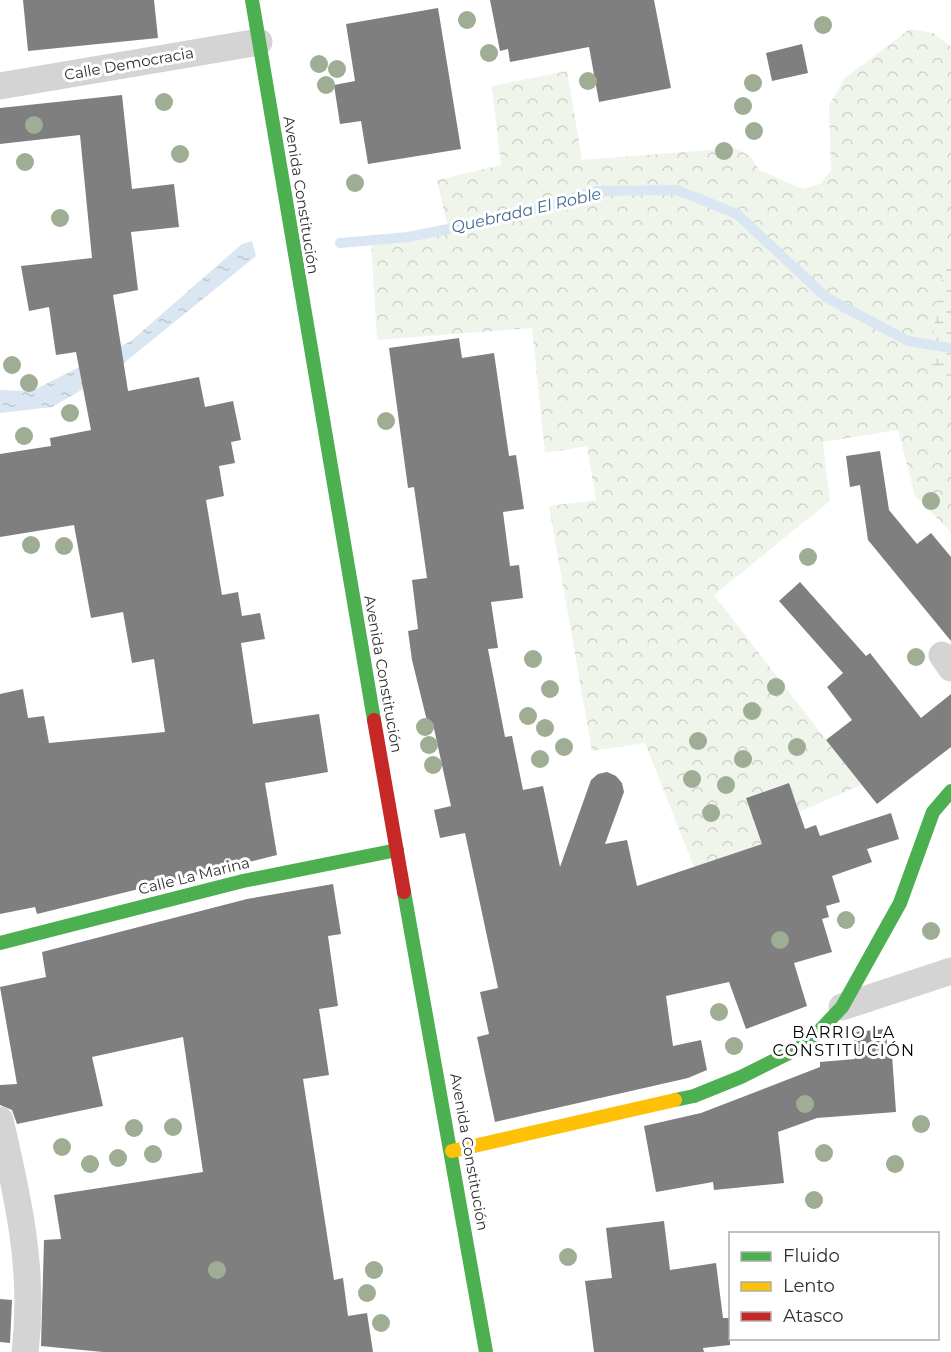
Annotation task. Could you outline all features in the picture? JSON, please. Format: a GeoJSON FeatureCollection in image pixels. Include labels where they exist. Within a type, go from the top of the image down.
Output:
{"type":"FeatureCollection","features":[{"type":"Feature","properties":{"kind":"street","name":"Avenida Constitución"},"geometry":{"type":"LineString","coordinates":[[252,0],[397,850],[486,1352]]}},
{"type":"Feature","properties":{"kind":"street","name":"Calle Democracia"},"geometry":{"type":"LineString","coordinates":[[0,86],[259,42]]}},
{"type":"Feature","properties":{"kind":"street"},"geometry":{"type":"LineString","coordinates":[[452,1151],[694,1096],[741,1077],[807,1044],[842,1007],[900,903],[933,812],[951,791]]}},
{"type":"Feature","properties":{"kind":"street","name":"Calle La Marina"},"geometry":{"type":"LineString","coordinates":[[0,943],[243,880],[397,850]]}},
{"type":"Feature","properties":{"kind":"street"},"geometry":{"type":"LineString","coordinates":[[842,1007],[951,971]]}},
{"type":"Feature","properties":{"kind":"street"},"geometry":{"type":"LineString","coordinates":[[0,1120],[26,1244],[28,1293],[25,1352]]}},
{"type":"Feature","properties":{"kind":"green space"},"geometry":{"type":"Polygon","coordinates":[[[910,29],[934,33],[951,47],[951,253],[944,264],[930,360],[951,392],[951,532],[915,496],[898,430],[823,442],[830,501],[714,595],[861,785],[799,812],[789,783],[746,797],[762,844],[694,867],[645,743],[592,751],[549,506],[596,500],[587,446],[545,453],[532,328],[377,340],[371,240],[448,229],[437,180],[501,165],[492,86],[567,71],[582,160],[735,148],[750,156],[759,170],[803,189],[820,184],[831,171],[829,105],[845,78],[910,29]]]}},
{"type":"Feature","properties":{"kind":"green space"},"geometry":{"type":"Polygon","coordinates":[[[951,253],[951,392],[929,360],[944,264],[951,253]]]}},
{"type":"Feature","properties":{"kind":"water"},"geometry":{"type":"Polygon","coordinates":[[[252,241],[256,256],[114,371],[52,407],[0,413],[0,390],[32,391],[131,341],[242,244],[252,241]]]}},
{"type":"Feature","properties":{"kind":"building"},"geometry":{"type":"Polygon","coordinates":[[[23,0],[154,0],[158,38],[28,51],[23,0]]]}},
{"type":"Feature","properties":{"kind":"building"},"geometry":{"type":"Polygon","coordinates":[[[490,0],[654,0],[671,88],[599,102],[589,47],[510,62],[508,49],[500,51],[490,0]]]}},
{"type":"Feature","properties":{"kind":"building"},"geometry":{"type":"Polygon","coordinates":[[[438,8],[461,149],[368,164],[361,121],[340,124],[334,85],[355,81],[346,24],[438,8]]]}},
{"type":"Feature","properties":{"kind":"building"},"geometry":{"type":"Polygon","coordinates":[[[802,44],[808,73],[772,81],[766,53],[802,44]]]}},
{"type":"Feature","properties":{"kind":"building"},"geometry":{"type":"Polygon","coordinates":[[[122,95],[132,189],[174,184],[179,227],[131,232],[138,290],[113,295],[128,391],[199,377],[205,407],[233,401],[241,440],[231,442],[235,463],[219,466],[224,496],[206,500],[222,595],[238,592],[242,616],[260,613],[265,639],[241,643],[253,724],[319,714],[328,772],[265,783],[277,855],[37,914],[35,907],[0,914],[0,694],[23,689],[28,718],[44,716],[49,743],[165,732],[154,659],[132,663],[123,612],[91,618],[74,525],[0,537],[0,454],[51,446],[50,438],[91,430],[76,352],[56,355],[49,307],[29,311],[21,266],[92,258],[80,135],[0,144],[0,108],[122,95]]]}},
{"type":"Feature","properties":{"kind":"building"},"geometry":{"type":"Polygon","coordinates":[[[459,338],[462,358],[494,353],[509,456],[516,455],[524,509],[503,512],[510,566],[519,565],[523,598],[491,602],[498,648],[488,649],[505,737],[512,736],[523,790],[543,786],[560,867],[591,780],[598,774],[607,772],[616,776],[622,783],[624,792],[605,844],[627,840],[637,886],[762,844],[746,798],[789,783],[805,829],[816,825],[820,836],[891,813],[899,839],[867,849],[872,862],[832,876],[840,902],[826,906],[829,917],[822,919],[832,952],[794,963],[807,1006],[746,1029],[729,982],[666,996],[673,1046],[701,1040],[707,1070],[688,1078],[495,1122],[477,1037],[489,1034],[480,992],[498,988],[465,833],[440,838],[434,810],[451,806],[433,724],[428,725],[412,660],[408,631],[418,629],[412,580],[427,578],[414,487],[408,488],[389,348],[459,338]]]}},
{"type":"Feature","properties":{"kind":"building"},"geometry":{"type":"Polygon","coordinates":[[[880,451],[889,510],[917,544],[931,533],[951,557],[951,641],[868,540],[860,485],[850,487],[846,456],[880,451]]]}},
{"type":"Feature","properties":{"kind":"building"},"geometry":{"type":"Polygon","coordinates":[[[800,582],[866,656],[870,653],[921,718],[951,694],[951,747],[877,804],[826,740],[852,720],[827,687],[843,673],[779,601],[800,582]]]}},
{"type":"Feature","properties":{"kind":"building"},"geometry":{"type":"Polygon","coordinates":[[[333,884],[341,934],[328,936],[338,1006],[319,1009],[329,1075],[303,1079],[334,1280],[343,1278],[348,1316],[367,1313],[373,1352],[103,1352],[41,1346],[44,1240],[61,1239],[54,1195],[203,1172],[183,1037],[92,1057],[103,1106],[17,1124],[12,1110],[0,1105],[0,1085],[17,1084],[0,987],[46,977],[42,952],[247,899],[333,884]]]}},
{"type":"Feature","properties":{"kind":"building"},"geometry":{"type":"Polygon","coordinates":[[[886,1029],[888,1056],[892,1055],[896,1112],[817,1118],[778,1132],[784,1183],[714,1190],[713,1182],[656,1192],[644,1126],[701,1113],[820,1067],[820,1062],[855,1059],[854,1032],[886,1029]]]}},
{"type":"Feature","properties":{"kind":"building"},"geometry":{"type":"Polygon","coordinates":[[[664,1221],[670,1270],[716,1263],[723,1318],[729,1318],[730,1345],[703,1348],[704,1352],[594,1352],[585,1281],[612,1278],[606,1228],[664,1221]]]}},
{"type":"Feature","properties":{"kind":"building"},"geometry":{"type":"Polygon","coordinates":[[[0,1299],[12,1300],[10,1343],[0,1342],[0,1299]]]}},
{"type":"Feature","properties":{"kind":"waterway","name":"Quebrada El Roble"},"geometry":{"type":"LineString","coordinates":[[340,243],[408,237],[513,216],[596,191],[677,190],[737,214],[827,298],[908,341],[951,348]]}},
{"type":"Feature","properties":{"kind":"traffic: fast"},"geometry":{"type":"LineString","coordinates":[[252,0],[374,720]]}},
{"type":"Feature","properties":{"kind":"traffic: fast"},"geometry":{"type":"LineString","coordinates":[[675,1100],[694,1096],[741,1077],[807,1044],[842,1007],[900,903],[933,812],[951,791]]}},
{"type":"Feature","properties":{"kind":"traffic: fast"},"geometry":{"type":"LineString","coordinates":[[0,943],[243,881],[397,850]]}},
{"type":"Feature","properties":{"kind":"traffic: fast"},"geometry":{"type":"LineString","coordinates":[[404,892],[486,1352]]}},
{"type":"Feature","properties":{"kind":"traffic: slow"},"geometry":{"type":"LineString","coordinates":[[452,1151],[675,1100]]}},
{"type":"Feature","properties":{"kind":"traffic: jam"},"geometry":{"type":"LineString","coordinates":[[374,720],[404,892]]}},
{"type":"Feature","properties":{"kind":"district","name":"BARRIO LA CONSTITUCIÓN"},"geometry":{"type":"Point","coordinates":[844,1041]}}]}
